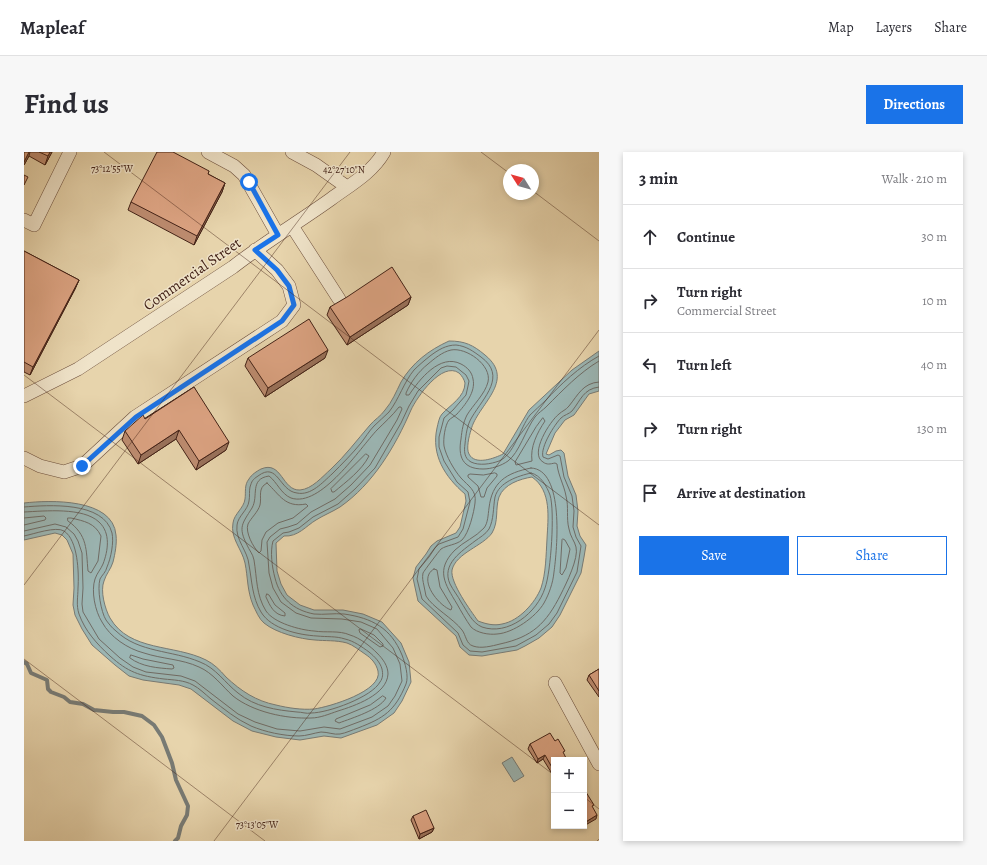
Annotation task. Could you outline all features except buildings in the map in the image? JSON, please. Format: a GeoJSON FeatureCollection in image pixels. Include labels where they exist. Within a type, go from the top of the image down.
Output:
{"type":"FeatureCollection","features":[{"type":"Feature","properties":{"kind":"street"},"geometry":{"type":"LineString","coordinates":[[24,220],[34,225],[70,152]]}},
{"type":"Feature","properties":{"kind":"street"},"geometry":{"type":"LineString","coordinates":[[208,152],[234,166],[244,175],[278,235]]}},
{"type":"Feature","properties":{"kind":"street"},"geometry":{"type":"LineString","coordinates":[[292,152],[316,165],[348,187]]}},
{"type":"Feature","properties":{"kind":"street","name":"Commercial Street"},"geometry":{"type":"LineString","coordinates":[[24,396],[84,365],[227,272],[255,250],[292,226],[373,168],[384,152]]}},
{"type":"Feature","properties":{"kind":"street"},"geometry":{"type":"LineString","coordinates":[[292,226],[339,299]]}},
{"type":"Feature","properties":{"kind":"street"},"geometry":{"type":"LineString","coordinates":[[24,458],[40,466],[64,472],[82,466],[136,417],[282,321],[294,305],[289,286],[277,270],[255,250]]}},
{"type":"Feature","properties":{"kind":"street"},"geometry":{"type":"LineString","coordinates":[[555,682],[599,764]]}},
{"type":"Feature","properties":{"kind":"water"},"geometry":{"type":"Polygon","coordinates":[[[449,341],[455,341],[473,346],[485,355],[494,365],[497,374],[496,384],[492,393],[471,430],[468,452],[472,458],[476,460],[490,459],[503,454],[529,410],[572,370],[599,351],[599,391],[589,394],[574,415],[565,420],[555,433],[546,454],[549,455],[561,450],[564,453],[568,476],[576,495],[578,511],[577,526],[580,536],[586,545],[584,557],[581,573],[560,615],[552,627],[539,638],[517,650],[482,656],[469,655],[460,647],[456,636],[418,601],[413,578],[416,567],[431,546],[437,541],[456,533],[460,527],[466,501],[465,494],[451,480],[441,465],[436,447],[437,428],[440,417],[460,397],[465,383],[459,373],[452,371],[445,372],[438,376],[424,389],[411,410],[398,438],[382,464],[363,487],[340,507],[316,520],[302,531],[294,535],[284,536],[276,543],[277,571],[281,584],[287,595],[300,605],[314,610],[343,610],[363,614],[382,622],[401,643],[409,662],[411,682],[402,701],[394,713],[377,725],[341,738],[324,736],[300,740],[276,737],[252,731],[233,721],[191,689],[179,685],[143,680],[129,676],[92,645],[75,615],[73,605],[73,554],[67,540],[62,535],[55,533],[24,540],[24,503],[64,502],[92,508],[104,514],[112,523],[116,535],[114,559],[104,581],[103,595],[106,610],[110,618],[119,629],[129,637],[154,646],[180,651],[206,660],[214,665],[243,691],[255,698],[269,703],[285,707],[314,709],[354,697],[372,685],[377,678],[378,671],[375,663],[354,646],[347,643],[295,637],[281,633],[269,627],[262,621],[251,600],[244,558],[233,534],[234,520],[245,499],[247,481],[261,469],[268,467],[278,472],[289,486],[294,489],[304,489],[317,482],[341,459],[383,412],[392,400],[405,375],[410,369],[428,353],[449,341]],[[532,477],[522,479],[508,485],[501,492],[499,497],[496,520],[492,533],[483,542],[464,554],[454,564],[452,576],[454,582],[478,621],[496,625],[514,619],[531,605],[541,588],[546,564],[548,514],[546,497],[538,483],[532,477]]]}},
{"type":"Feature","properties":{"kind":"water"},"geometry":{"type":"Polygon","coordinates":[[[512,757],[524,776],[514,782],[502,763],[512,757]]]}},
{"type":"Feature","properties":{"kind":"waterway"},"geometry":{"type":"LineString","coordinates":[[24,662],[27,664],[31,673],[47,680],[48,689],[51,692],[64,697],[70,702],[83,704],[94,710],[124,712],[142,716],[154,725],[162,737],[172,763],[176,780],[188,806],[187,815],[181,826],[178,838],[175,841]]}},
{"type":"Feature","properties":{"kind":"route"},"geometry":{"type":"LineString","coordinates":[[82,466],[136,417],[282,321],[294,305],[289,286],[277,270],[255,250],[278,235],[249,182]]}}]}
